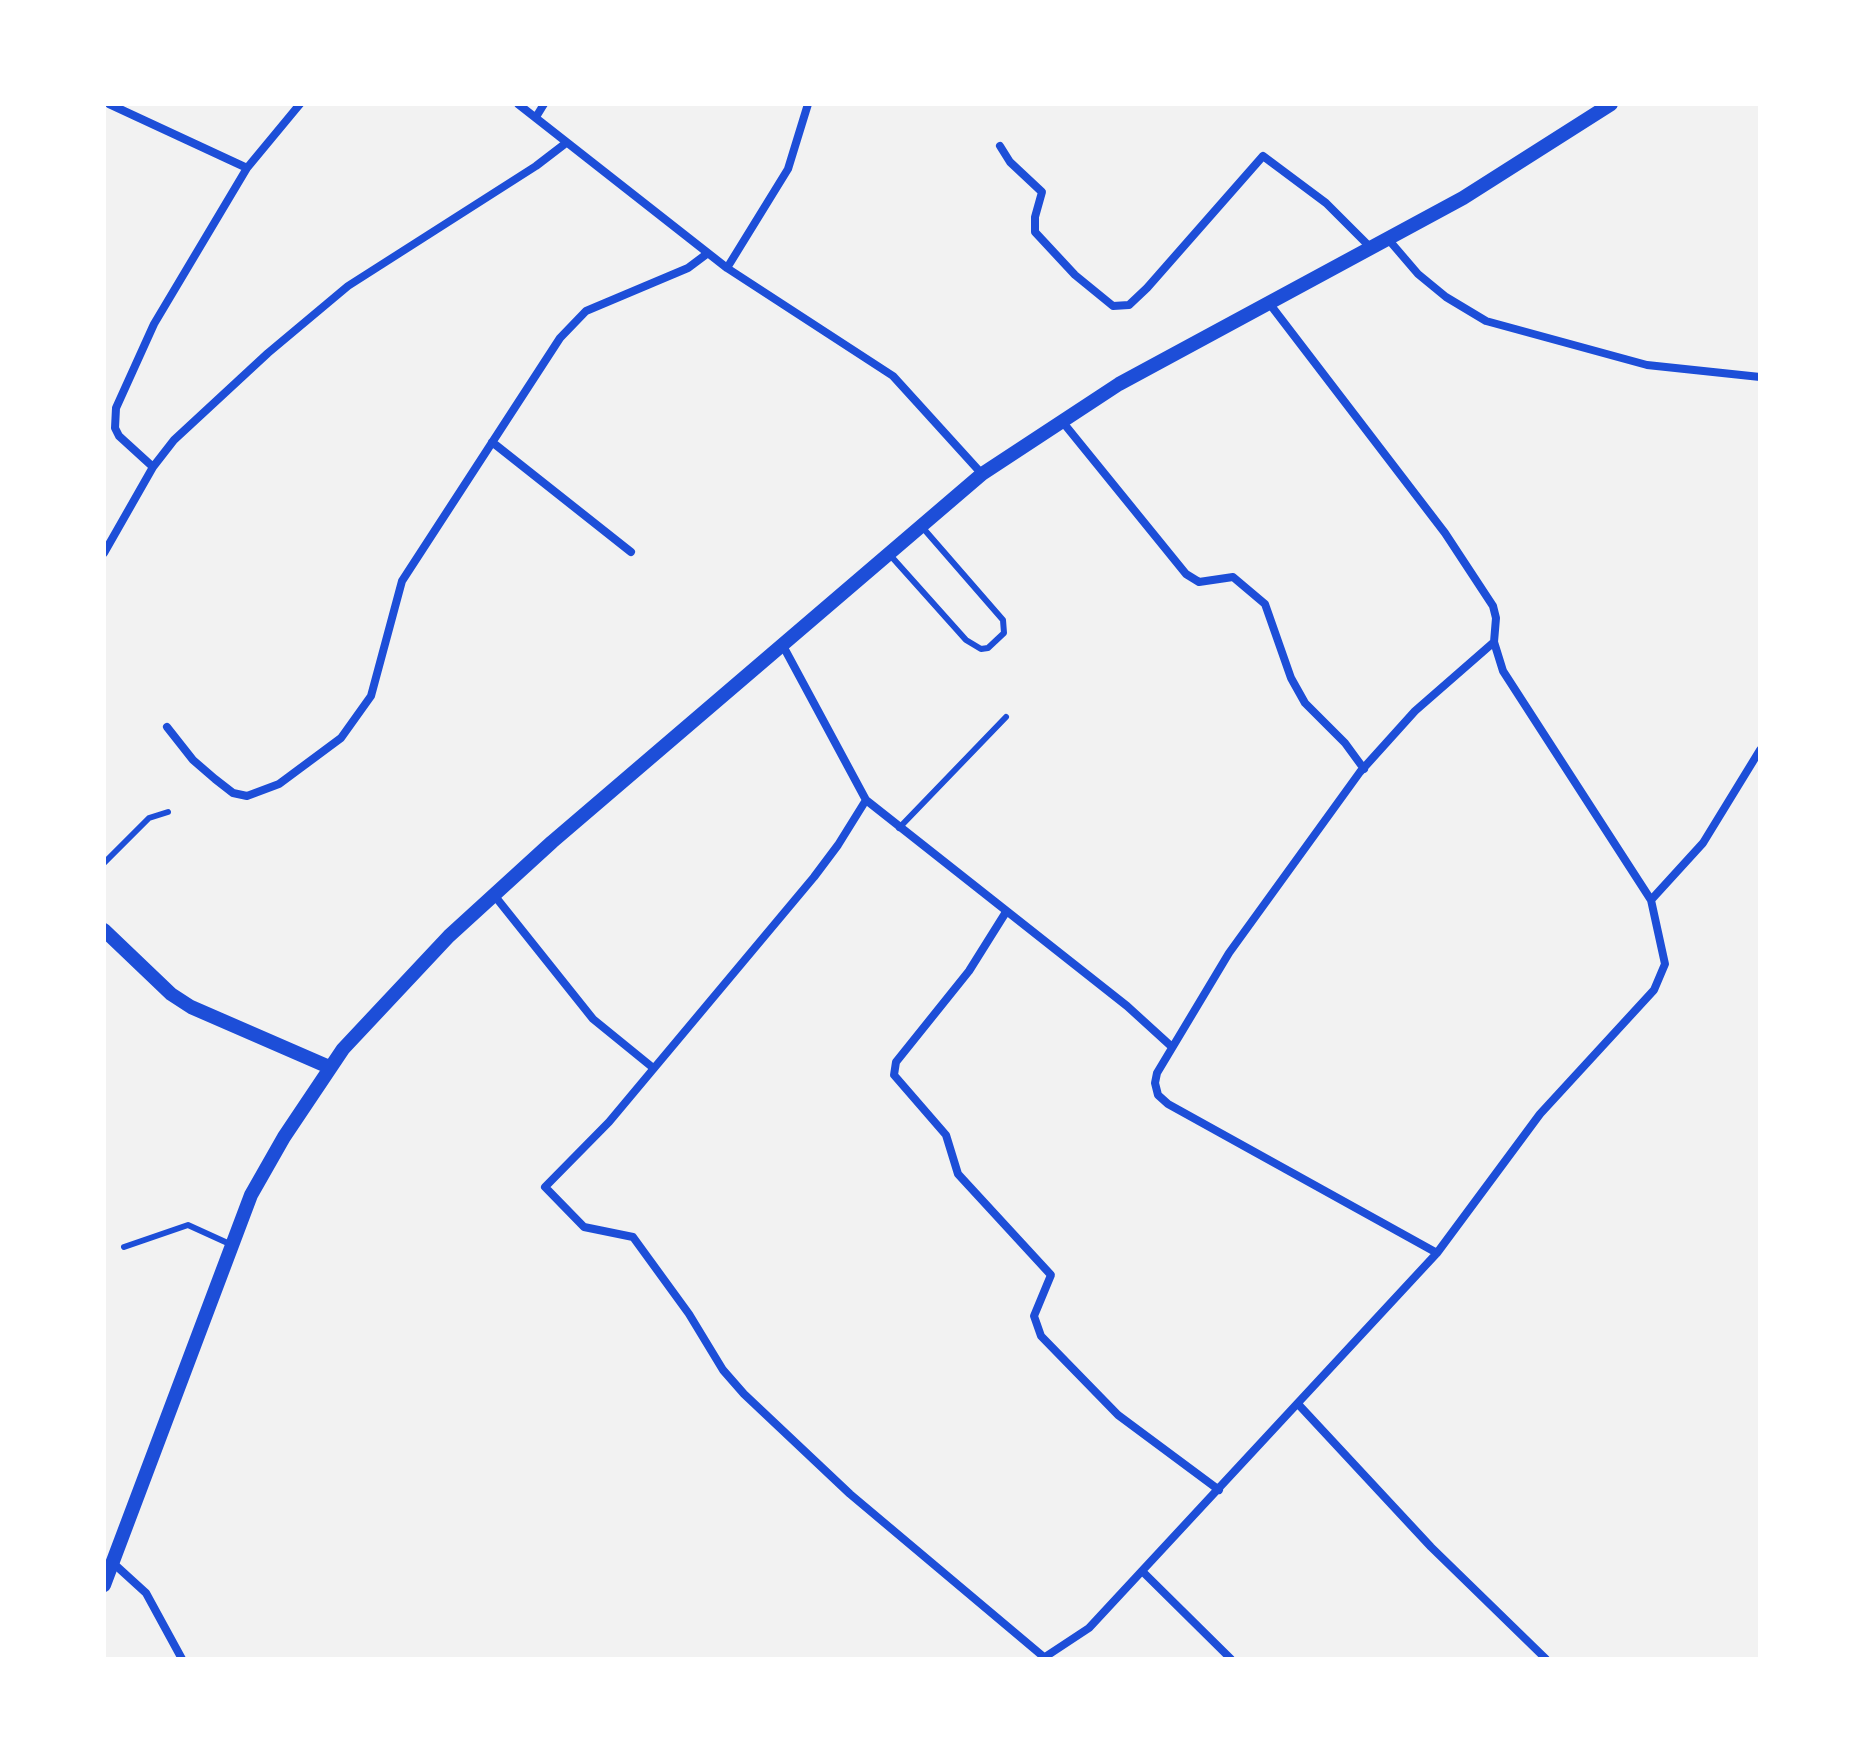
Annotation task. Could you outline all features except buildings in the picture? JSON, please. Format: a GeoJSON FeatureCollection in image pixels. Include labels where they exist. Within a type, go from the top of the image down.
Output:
{"type":"FeatureCollection","features":[{"type":"Feature","properties":{"kind":"street"},"geometry":{"type":"LineString","coordinates":[[109,104],[247,168]]}},
{"type":"Feature","properties":{"kind":"street"},"geometry":{"type":"LineString","coordinates":[[153,467],[119,436],[115,428],[116,408],[159,315],[247,168],[300,104]]}},
{"type":"Feature","properties":{"kind":"street"},"geometry":{"type":"LineString","coordinates":[[518,104],[727,268],[893,376],[982,474]]}},
{"type":"Feature","properties":{"kind":"street"},"geometry":{"type":"LineString","coordinates":[[536,117],[544,104]]}},
{"type":"Feature","properties":{"kind":"street"},"geometry":{"type":"LineString","coordinates":[[727,268],[788,169],[808,104]]}},
{"type":"Feature","properties":{"kind":"street"},"geometry":{"type":"LineString","coordinates":[[104,1585],[232,1245],[267,1166],[329,1067],[401,985],[494,895],[982,474],[1060,420],[1463,198],[1611,104]]}},
{"type":"Feature","properties":{"kind":"street"},"geometry":{"type":"LineString","coordinates":[[104,553],[153,467],[188,426],[348,286],[536,166],[566,143]]}},
{"type":"Feature","properties":{"kind":"street"},"geometry":{"type":"LineString","coordinates":[[1000,146],[1010,162],[1042,192],[1035,217],[1035,232],[1075,275],[1113,306],[1129,305],[1147,288],[1263,156],[1326,203],[1371,248]]}},
{"type":"Feature","properties":{"kind":"street"},"geometry":{"type":"LineString","coordinates":[[1388,239],[1418,274],[1446,297],[1486,321],[1647,365],[1760,377]]}},
{"type":"Feature","properties":{"kind":"street"},"geometry":{"type":"LineString","coordinates":[[167,727],[193,760],[215,779],[233,793],[247,796],[279,784],[341,738],[371,696],[402,581],[573,322],[586,311],[688,268],[708,253]]}},
{"type":"Feature","properties":{"kind":"street"},"geometry":{"type":"LineString","coordinates":[[866,800],[814,877],[609,1122],[545,1187],[584,1227],[633,1237],[689,1314],[723,1370],[744,1394],[850,1494],[1044,1658],[1089,1628],[1437,1253],[1540,1114],[1654,990],[1665,964],[1651,900],[1503,671],[1494,642],[1496,618],[1493,606],[1445,533],[1269,303]]}},
{"type":"Feature","properties":{"kind":"street"},"geometry":{"type":"LineString","coordinates":[[1060,420],[1186,574],[1199,582],[1233,577],[1265,604],[1291,678],[1305,703],[1345,743],[1364,769]]}},
{"type":"Feature","properties":{"kind":"street"},"geometry":{"type":"LineString","coordinates":[[492,442],[631,552]]}},
{"type":"Feature","properties":{"kind":"street"},"geometry":{"type":"LineString","coordinates":[[1437,1253],[1168,1104],[1158,1095],[1155,1083],[1157,1073],[1229,953],[1364,769],[1415,711],[1494,642]]}},
{"type":"Feature","properties":{"kind":"street"},"geometry":{"type":"LineString","coordinates":[[782,644],[866,800],[1127,1006],[1172,1047]]}},
{"type":"Feature","properties":{"kind":"street"},"geometry":{"type":"LineString","coordinates":[[1651,900],[1703,843],[1760,750]]}},
{"type":"Feature","properties":{"kind":"street"},"geometry":{"type":"LineString","coordinates":[[494,895],[593,1019],[652,1067]]}},
{"type":"Feature","properties":{"kind":"street"},"geometry":{"type":"LineString","coordinates":[[1006,912],[969,971],[896,1062],[894,1075],[946,1135],[958,1174],[1051,1275],[1034,1316],[1041,1336],[1118,1415],[1219,1490]]}},
{"type":"Feature","properties":{"kind":"street"},"geometry":{"type":"LineString","coordinates":[[104,930],[171,994],[191,1007],[329,1067]]}},
{"type":"Feature","properties":{"kind":"street"},"geometry":{"type":"LineString","coordinates":[[1298,1404],[1431,1547],[1546,1659]]}},
{"type":"Feature","properties":{"kind":"street"},"geometry":{"type":"LineString","coordinates":[[112,1562],[146,1593],[182,1659]]}},
{"type":"Feature","properties":{"kind":"street"},"geometry":{"type":"LineString","coordinates":[[1142,1571],[1231,1659]]}},
{"type":"Feature","properties":{"kind":"lane"},"geometry":{"type":"LineString","coordinates":[[888,552],[966,640],[981,649],[988,648],[1004,633],[1003,620],[921,525]]}},
{"type":"Feature","properties":{"kind":"lane"},"geometry":{"type":"LineString","coordinates":[[899,828],[1006,717]]}},
{"type":"Feature","properties":{"kind":"lane"},"geometry":{"type":"LineString","coordinates":[[104,863],[149,818],[168,812]]}},
{"type":"Feature","properties":{"kind":"lane"},"geometry":{"type":"LineString","coordinates":[[124,1247],[188,1225],[232,1245]]}}]}
